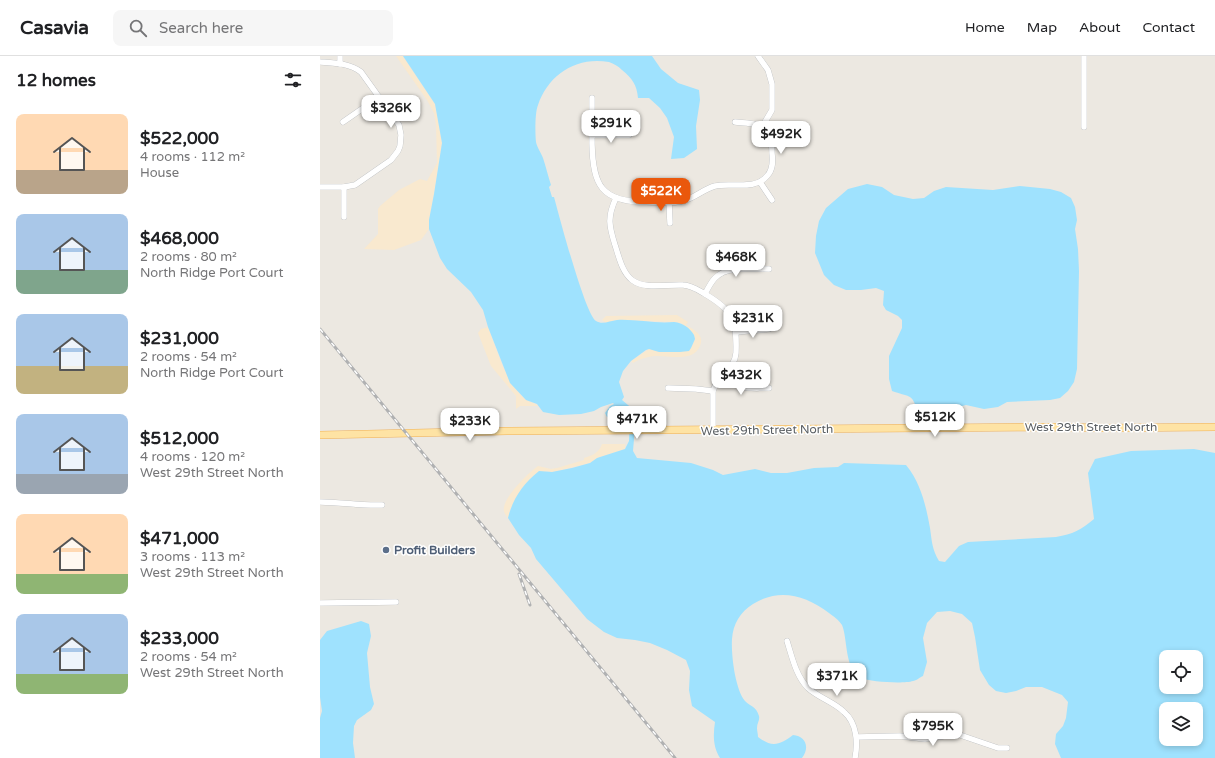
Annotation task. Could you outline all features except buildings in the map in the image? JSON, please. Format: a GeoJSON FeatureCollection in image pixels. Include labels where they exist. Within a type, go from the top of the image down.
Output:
{"type":"FeatureCollection","features":[{"type":"Feature","properties":{"kind":"main road","name":"West 29th Street North"},"geometry":{"type":"LineString","coordinates":[[320,435],[507,431],[1215,427]]}},
{"type":"Feature","properties":{"kind":"street"},"geometry":{"type":"LineString","coordinates":[[340,56],[340,64]]}},
{"type":"Feature","properties":{"kind":"street"},"geometry":{"type":"LineString","coordinates":[[758,56],[768,70],[772,84],[772,110],[762,127]]}},
{"type":"Feature","properties":{"kind":"street"},"geometry":{"type":"LineString","coordinates":[[1084,56],[1084,127]]}},
{"type":"Feature","properties":{"kind":"street"},"geometry":{"type":"LineString","coordinates":[[320,62],[350,66],[361,72],[398,125],[401,134],[400,146],[391,160],[360,182],[344,187],[320,187]]}},
{"type":"Feature","properties":{"kind":"street"},"geometry":{"type":"LineString","coordinates":[[343,122],[379,97]]}},
{"type":"Feature","properties":{"kind":"street"},"geometry":{"type":"LineString","coordinates":[[592,98],[593,164],[595,176],[605,191],[616,198],[631,202],[684,201],[708,188],[715,186],[751,185],[760,182],[768,176],[773,162],[771,138],[766,130],[754,123],[735,122]]}},
{"type":"Feature","properties":{"kind":"street"},"geometry":{"type":"LineString","coordinates":[[592,135],[629,134]]}},
{"type":"Feature","properties":{"kind":"street"},"geometry":{"type":"LineString","coordinates":[[760,182],[772,200]]}},
{"type":"Feature","properties":{"kind":"street"},"geometry":{"type":"LineString","coordinates":[[344,187],[344,217]]}},
{"type":"Feature","properties":{"kind":"street"},"geometry":{"type":"LineString","coordinates":[[616,198],[609,216],[610,229],[623,267],[628,276],[640,284],[684,285],[694,287],[719,302],[727,309],[734,320],[736,332],[736,353],[734,360],[716,382],[713,391],[713,430]]}},
{"type":"Feature","properties":{"kind":"street"},"geometry":{"type":"LineString","coordinates":[[669,202],[670,223]]}},
{"type":"Feature","properties":{"kind":"street"},"geometry":{"type":"LineString","coordinates":[[727,249],[731,270]]}},
{"type":"Feature","properties":{"kind":"street"},"geometry":{"type":"LineString","coordinates":[[705,294],[716,277],[725,271],[769,269]]}},
{"type":"Feature","properties":{"kind":"street"},"geometry":{"type":"LineString","coordinates":[[736,332],[769,329]]}},
{"type":"Feature","properties":{"kind":"street"},"geometry":{"type":"LineString","coordinates":[[724,373],[739,386],[746,388],[770,388]]}},
{"type":"Feature","properties":{"kind":"street"},"geometry":{"type":"LineString","coordinates":[[668,388],[713,391]]}},
{"type":"Feature","properties":{"kind":"street"},"geometry":{"type":"LineString","coordinates":[[320,502],[342,502],[362,506],[382,506]]}},
{"type":"Feature","properties":{"kind":"street"},"geometry":{"type":"LineString","coordinates":[[320,603],[396,602]]}},
{"type":"Feature","properties":{"kind":"street"},"geometry":{"type":"LineString","coordinates":[[787,641],[794,663],[808,688],[845,712],[852,723],[856,737],[857,749],[855,758]]}},
{"type":"Feature","properties":{"kind":"street"},"geometry":{"type":"LineString","coordinates":[[856,737],[900,736],[925,739],[960,735],[998,748],[1006,748]]}},
{"type":"Feature","properties":{"kind":"sand"},"geometry":{"type":"Polygon","coordinates":[[[396,56],[403,56],[435,104],[442,143],[429,220],[429,229],[421,240],[394,250],[364,249],[378,234],[378,209],[380,206],[399,190],[420,179],[427,181],[437,163],[436,125],[434,113],[427,100],[396,56]]]}},
{"type":"Feature","properties":{"kind":"sand"},"geometry":{"type":"Polygon","coordinates":[[[677,315],[688,322],[686,325],[700,336],[701,342],[697,351],[692,355],[680,357],[651,356],[633,363],[631,361],[649,349],[691,348],[695,339],[694,335],[681,323],[675,322],[616,320],[606,323],[602,320],[606,316],[677,315]]]}},
{"type":"Feature","properties":{"kind":"sand"},"geometry":{"type":"Polygon","coordinates":[[[488,327],[502,365],[512,383],[525,399],[538,406],[520,406],[516,409],[516,396],[491,366],[478,333],[481,329],[488,327]]]}},
{"type":"Feature","properties":{"kind":"sand"},"geometry":{"type":"Polygon","coordinates":[[[602,444],[625,444],[625,449],[597,458],[590,463],[552,472],[546,471],[510,509],[508,518],[504,510],[506,502],[523,479],[534,469],[538,466],[551,469],[557,468],[584,460],[584,458],[597,452],[602,444]]]}},
{"type":"Feature","properties":{"kind":"water"},"geometry":{"type":"Polygon","coordinates":[[[403,56],[652,56],[661,69],[678,83],[699,90],[700,100],[696,126],[697,149],[684,158],[671,159],[674,137],[667,118],[660,108],[649,98],[638,98],[635,86],[631,79],[619,67],[609,62],[585,62],[565,70],[549,85],[543,94],[536,112],[535,128],[537,144],[544,161],[551,185],[549,187],[552,197],[554,197],[579,283],[591,314],[596,321],[601,323],[624,320],[680,323],[686,326],[694,335],[695,339],[689,351],[659,352],[649,349],[631,361],[623,371],[619,382],[624,397],[622,400],[634,410],[633,451],[637,458],[691,463],[723,475],[755,469],[771,473],[787,473],[814,468],[838,467],[844,463],[906,465],[916,479],[922,495],[927,511],[935,553],[939,561],[945,562],[959,546],[968,542],[1056,537],[1072,533],[1085,526],[1094,519],[1088,473],[1095,459],[1131,451],[1194,449],[1215,453],[1215,758],[1061,758],[1055,744],[1056,734],[1063,726],[1066,718],[1068,702],[1062,695],[1042,687],[1026,687],[1006,693],[996,691],[989,685],[980,670],[972,623],[962,614],[950,611],[937,612],[927,623],[923,638],[927,662],[923,676],[909,682],[879,681],[861,678],[856,674],[849,661],[844,631],[838,620],[811,602],[801,598],[782,595],[772,596],[753,604],[744,611],[738,619],[733,634],[733,662],[736,680],[742,696],[745,701],[755,708],[759,716],[757,725],[758,737],[768,743],[776,744],[793,735],[797,736],[804,740],[806,750],[802,758],[720,758],[714,741],[715,722],[692,706],[689,690],[690,671],[686,660],[650,643],[617,638],[604,632],[587,619],[536,559],[531,548],[519,535],[508,518],[519,492],[539,471],[552,472],[572,468],[590,463],[597,458],[625,449],[629,441],[630,412],[627,414],[622,411],[615,417],[607,417],[605,413],[610,406],[614,404],[613,403],[594,411],[581,414],[559,415],[543,412],[537,404],[526,400],[510,383],[488,327],[483,310],[471,292],[447,269],[440,258],[429,229],[429,220],[442,143],[435,104],[403,56]]]}},
{"type":"Feature","properties":{"kind":"water"},"geometry":{"type":"Polygon","coordinates":[[[867,184],[882,187],[894,195],[913,199],[924,198],[934,191],[946,187],[993,190],[1020,186],[1050,189],[1061,192],[1071,198],[1075,207],[1077,220],[1075,229],[1079,271],[1077,369],[1074,382],[1068,391],[1060,398],[1050,400],[1007,402],[998,407],[984,409],[966,405],[954,408],[934,408],[917,411],[912,398],[892,391],[889,379],[889,356],[902,328],[902,320],[898,316],[886,310],[883,305],[884,291],[876,288],[846,290],[834,285],[824,275],[815,253],[819,221],[826,208],[848,189],[867,184]]]}},
{"type":"Feature","properties":{"kind":"water"},"geometry":{"type":"Polygon","coordinates":[[[361,621],[369,624],[371,636],[367,653],[370,687],[374,704],[371,710],[357,720],[354,726],[353,743],[355,758],[320,758],[320,718],[322,711],[320,697],[320,640],[327,631],[361,621]]]}},
{"type":"Feature","properties":{"kind":"railway"},"geometry":{"type":"LineString","coordinates":[[320,329],[675,758]]}},
{"type":"Feature","properties":{"kind":"railway"},"geometry":{"type":"LineString","coordinates":[[519,574],[530,605]]}},
{"type":"Feature","properties":{"kind":"place","name":"Profit Builders"},"geometry":{"type":"Point","coordinates":[386,550]}}]}
